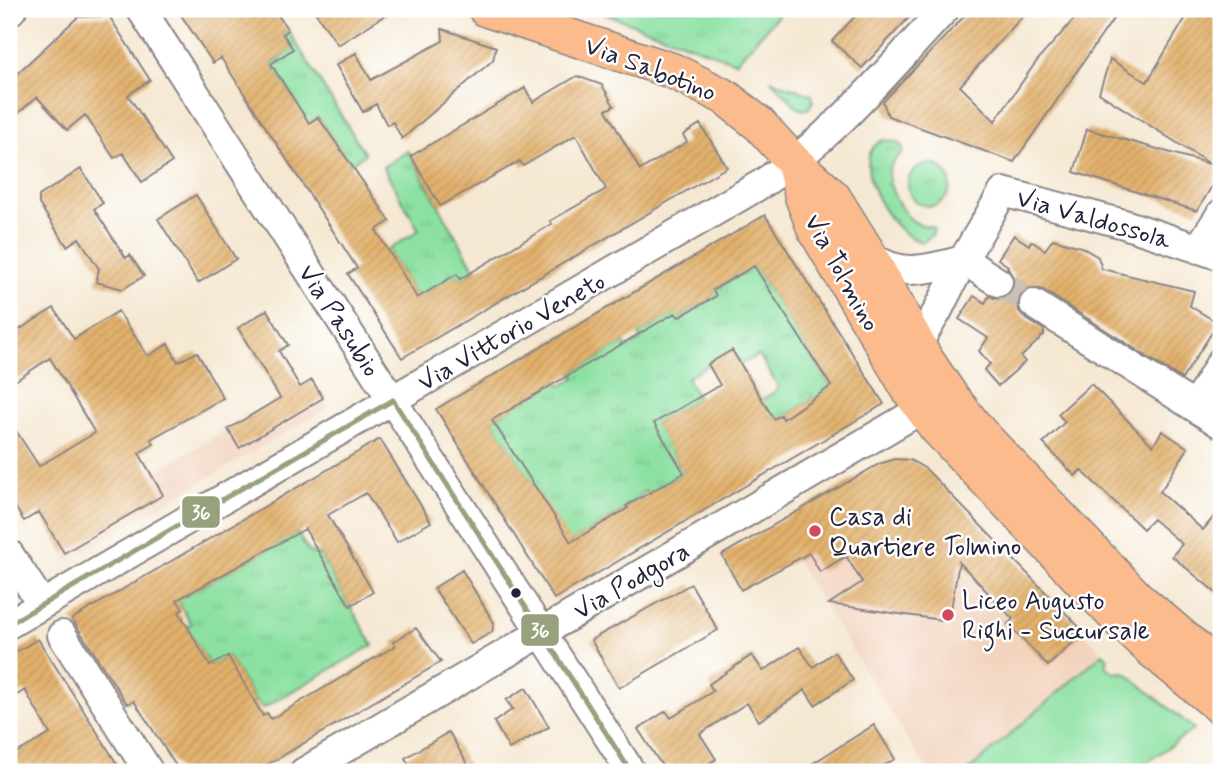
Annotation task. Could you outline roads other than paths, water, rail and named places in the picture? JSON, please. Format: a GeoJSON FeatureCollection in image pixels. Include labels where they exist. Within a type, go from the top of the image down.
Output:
{"type":"FeatureCollection","features":[{"type":"Feature","properties":{"kind":"main road","name":"Via Sabotino"},"geometry":{"type":"LineString","coordinates":[[486,9],[673,71],[703,85],[750,115],[794,162]]}},
{"type":"Feature","properties":{"kind":"main road","name":"Via Tolmino"},"geometry":{"type":"LineString","coordinates":[[794,162],[833,197],[949,394],[1002,457],[1137,598],[1221,670]]}},
{"type":"Feature","properties":{"kind":"main road","name":"Via Tolmino"},"geometry":{"type":"LineString","coordinates":[[794,162],[803,198],[815,229],[922,409],[975,470],[1119,620],[1221,707]]}},
{"type":"Feature","properties":{"kind":"street","name":"Via Pasubio"},"geometry":{"type":"LineString","coordinates":[[141,9],[631,772]]}},
{"type":"Feature","properties":{"kind":"street","name":"Via Vittorio Veneto"},"geometry":{"type":"LineString","coordinates":[[9,624],[751,191],[794,162],[842,120],[945,9]]}},
{"type":"Feature","properties":{"kind":"street","name":"Via Valdossola"},"geometry":{"type":"LineString","coordinates":[[918,343],[1003,192],[1124,223],[1210,253]]}},
{"type":"Feature","properties":{"kind":"street"},"geometry":{"type":"LineString","coordinates":[[1210,253],[1221,214]]}},
{"type":"Feature","properties":{"kind":"street"},"geometry":{"type":"LineString","coordinates":[[869,255],[885,265],[904,271],[963,260],[998,282]]}},
{"type":"Feature","properties":{"kind":"street"},"geometry":{"type":"LineString","coordinates":[[1034,304],[1221,424]]}},
{"type":"Feature","properties":{"kind":"street"},"geometry":{"type":"LineString","coordinates":[[1195,407],[1221,362]]}},
{"type":"Feature","properties":{"kind":"street","name":"Via Podgora"},"geometry":{"type":"LineString","coordinates":[[304,772],[922,409]]}},
{"type":"Feature","properties":{"kind":"street"},"geometry":{"type":"LineString","coordinates":[[9,554],[42,604]]}},
{"type":"Feature","properties":{"kind":"street"},"geometry":{"type":"LineString","coordinates":[[62,635],[149,772]]}},
{"type":"Feature","properties":{"kind":"tunnel"},"geometry":{"type":"LineString","coordinates":[[998,282],[1034,304]]}},
{"type":"Feature","properties":{"kind":"place","name":"Casa di Quartiere Tolmino"},"geometry":{"type":"Point","coordinates":[815,531]}},
{"type":"Feature","properties":{"kind":"place","name":"Liceo Augusto Righi - Succursale"},"geometry":{"type":"Point","coordinates":[948,615]}}]}
